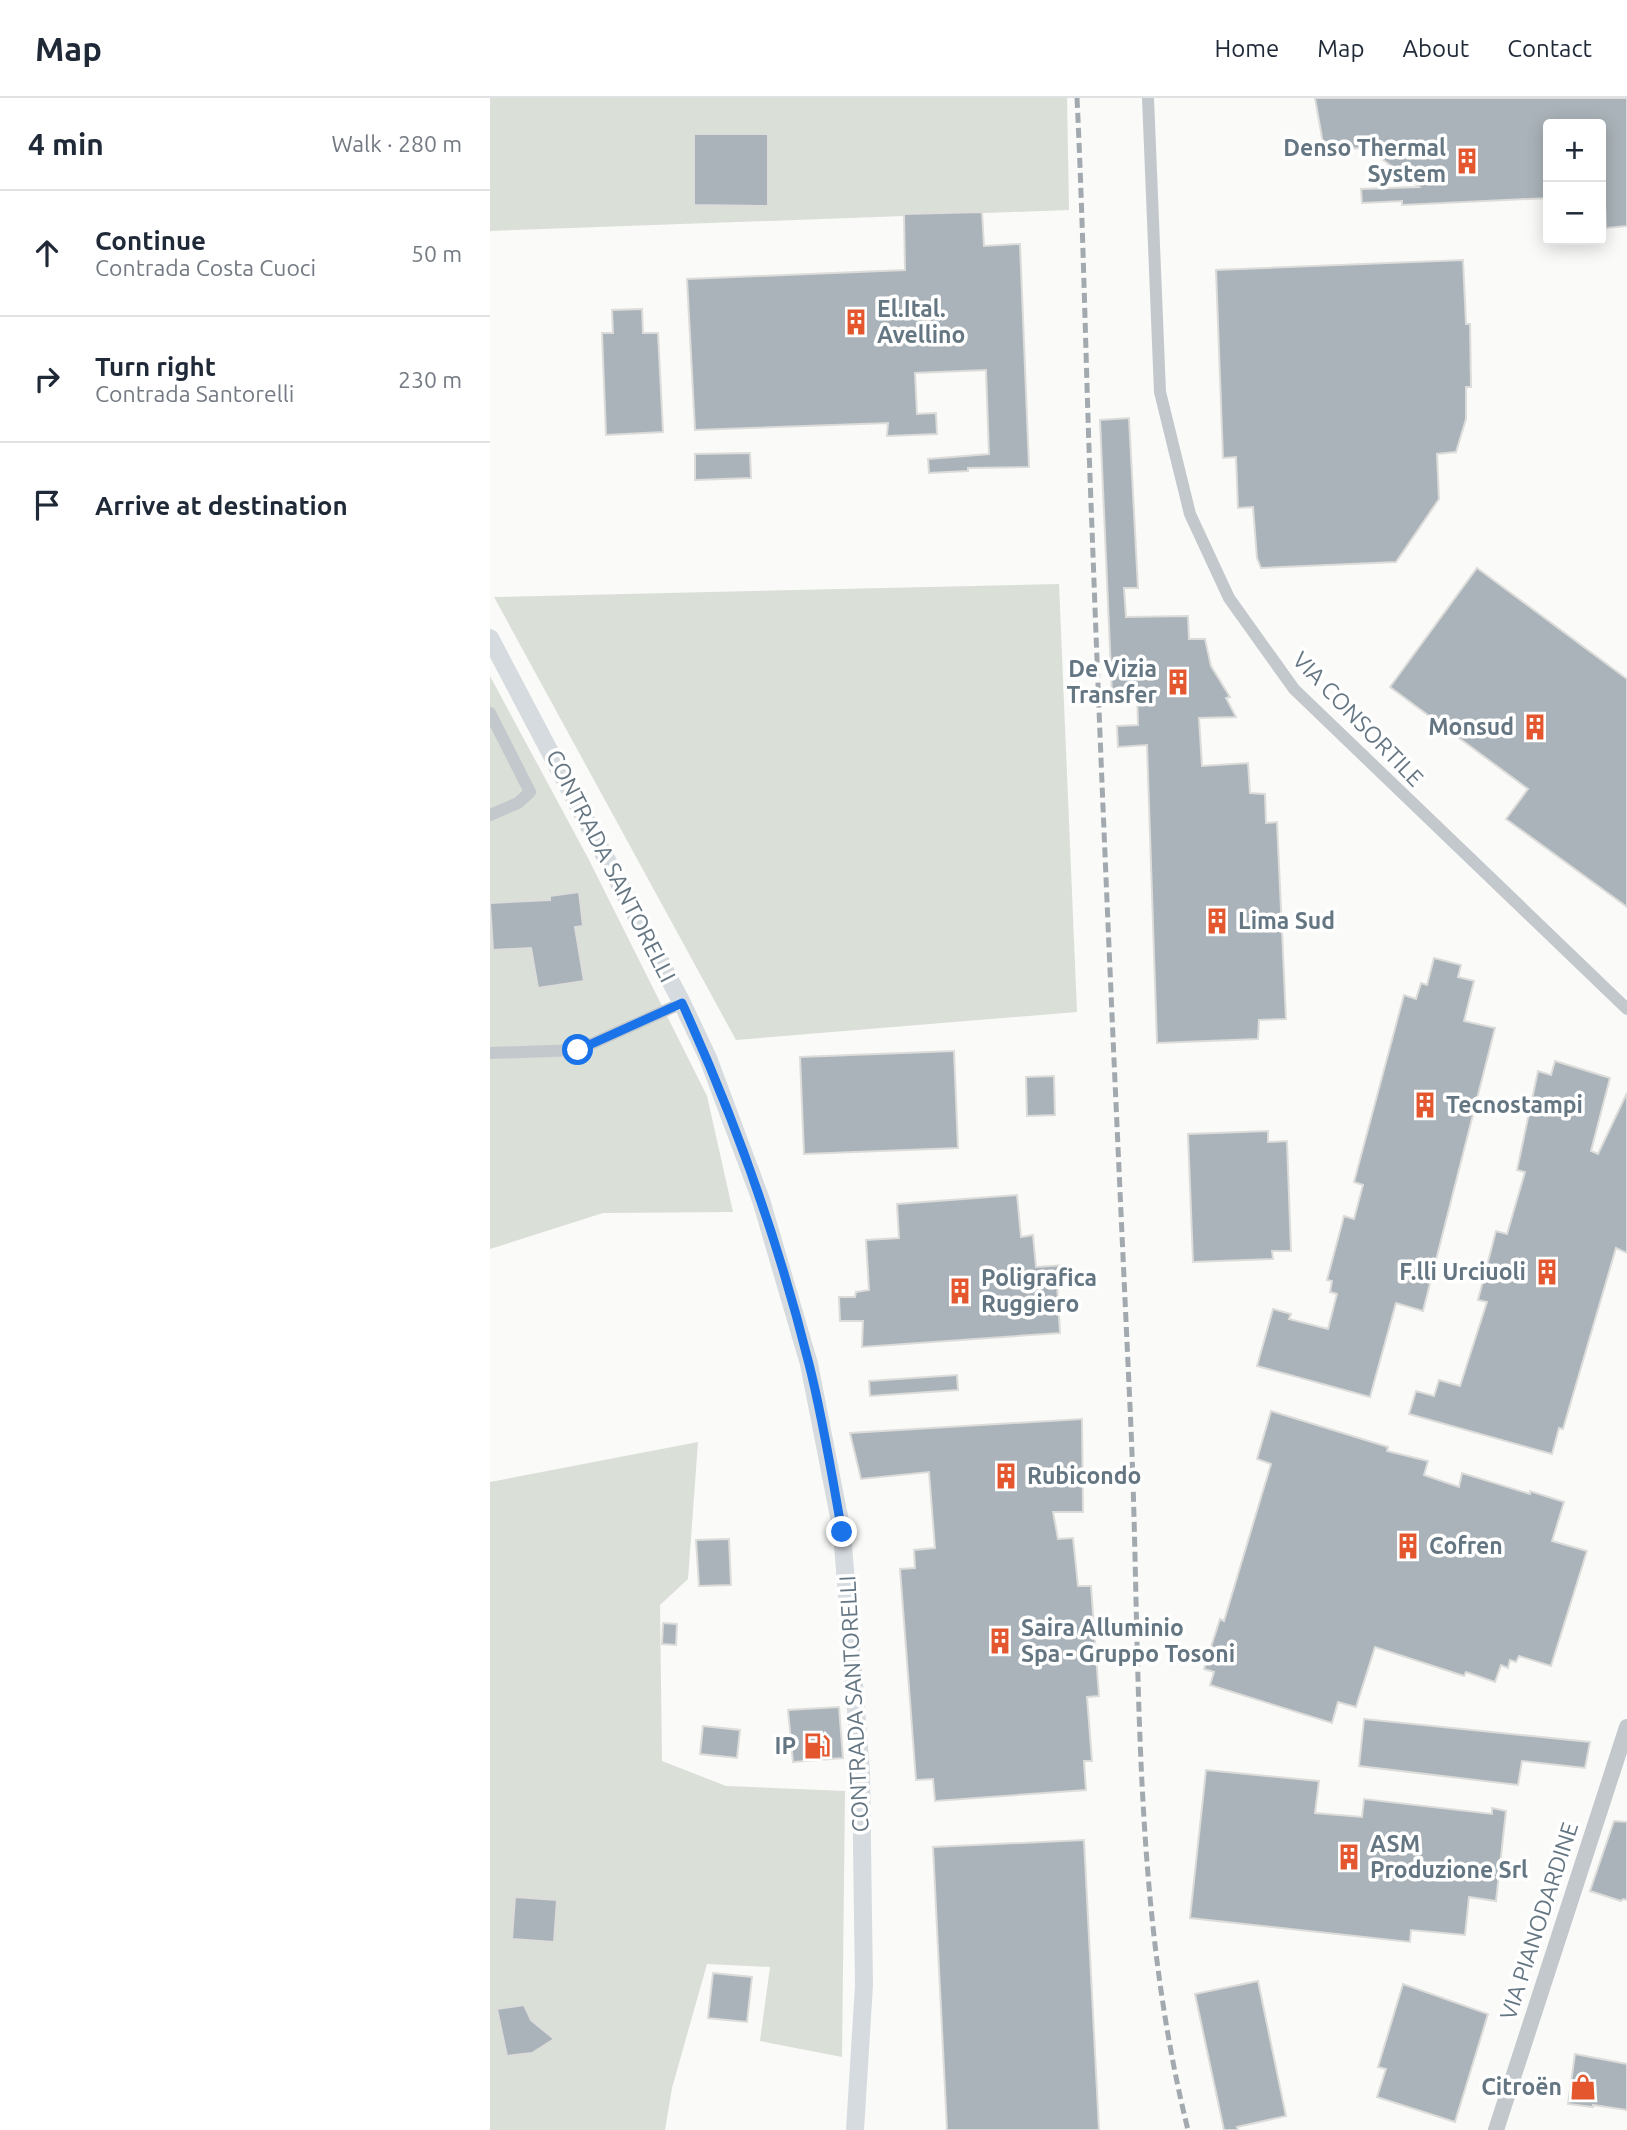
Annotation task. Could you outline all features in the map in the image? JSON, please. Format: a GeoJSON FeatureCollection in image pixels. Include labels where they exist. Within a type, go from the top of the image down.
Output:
{"type":"FeatureCollection","features":[{"type":"Feature","properties":{"kind":"main road","name":"CONTRADA SANTORELLI"},"geometry":{"type":"LineString","coordinates":[[490,638],[682,1003],[713,1071],[761,1200],[809,1364],[842,1532],[856,1689],[861,1786],[864,1985],[855,2130]]}},
{"type":"Feature","properties":{"kind":"street","name":"VIA CONSORTILE"},"geometry":{"type":"LineString","coordinates":[[1148,98],[1160,392],[1190,514],[1229,598],[1294,689],[1627,1009]]}},
{"type":"Feature","properties":{"kind":"street"},"geometry":{"type":"LineString","coordinates":[[490,713],[530,792],[518,803],[490,815]]}},
{"type":"Feature","properties":{"kind":"street"},"geometry":{"type":"LineString","coordinates":[[490,1053],[578,1050],[682,1003]]}},
{"type":"Feature","properties":{"kind":"street","name":"VIA PIANODARDINE"},"geometry":{"type":"LineString","coordinates":[[1496,2130],[1627,1727]]}},
{"type":"Feature","properties":{"kind":"shaded area"},"geometry":{"type":"Polygon","coordinates":[[[490,98],[1067,98],[1069,210],[490,231],[490,98]]]}},
{"type":"Feature","properties":{"kind":"shaded area"},"geometry":{"type":"Polygon","coordinates":[[[1059,584],[1077,1012],[736,1040],[494,597],[1059,584]]]}},
{"type":"Feature","properties":{"kind":"shaded area"},"geometry":{"type":"Polygon","coordinates":[[[490,676],[588,858],[707,1096],[733,1212],[603,1213],[490,1249],[490,676]]]}},
{"type":"Feature","properties":{"kind":"shaded area"},"geometry":{"type":"Polygon","coordinates":[[[698,1442],[688,1579],[660,1605],[662,1761],[726,1786],[845,1791],[842,2057],[760,2041],[770,1967],[707,1964],[672,2088],[665,2130],[490,2130],[490,1482],[698,1442]]]}},
{"type":"Feature","properties":{"kind":"building","name":"Denso Thermal System"},"geometry":{"type":"Polygon","coordinates":[[[1315,98],[1627,98],[1627,226],[1606,228],[1606,119],[1543,119],[1543,198],[1402,205],[1402,201],[1362,203],[1361,189],[1419,187],[1382,159],[1382,148],[1324,149],[1315,98]]]}},
{"type":"Feature","properties":{"kind":"building"},"geometry":{"type":"Polygon","coordinates":[[[694,134],[768,134],[768,206],[694,205],[694,134]]]}},
{"type":"Feature","properties":{"kind":"building","name":"El.Ital. Avellino"},"geometry":{"type":"Polygon","coordinates":[[[982,212],[984,246],[1020,244],[1029,467],[968,468],[968,471],[929,473],[928,459],[989,454],[986,370],[915,373],[917,414],[936,413],[937,434],[887,436],[888,423],[695,430],[687,279],[905,270],[904,214],[982,212]]]}},
{"type":"Feature","properties":{"kind":"building"},"geometry":{"type":"Polygon","coordinates":[[[1463,260],[1466,324],[1470,324],[1471,387],[1466,387],[1466,419],[1456,452],[1437,454],[1439,499],[1396,562],[1261,568],[1257,558],[1253,507],[1238,508],[1236,457],[1223,458],[1216,270],[1463,260]]]}},
{"type":"Feature","properties":{"kind":"building"},"geometry":{"type":"Polygon","coordinates":[[[642,309],[643,333],[658,333],[663,432],[606,435],[602,333],[613,333],[612,310],[642,309]]]}},
{"type":"Feature","properties":{"kind":"building","name":"Lima Sud"},"geometry":{"type":"Polygon","coordinates":[[[1129,418],[1138,588],[1124,588],[1126,617],[1188,616],[1189,639],[1205,639],[1211,666],[1230,697],[1226,698],[1236,717],[1199,718],[1202,766],[1248,763],[1250,793],[1265,794],[1266,823],[1277,822],[1286,1019],[1259,1020],[1258,1039],[1157,1043],[1147,745],[1118,747],[1117,726],[1138,725],[1137,694],[1112,695],[1100,420],[1129,418]]]}},
{"type":"Feature","properties":{"kind":"building"},"geometry":{"type":"Polygon","coordinates":[[[750,453],[751,478],[695,480],[695,454],[750,453]]]}},
{"type":"Feature","properties":{"kind":"building","name":"Monsud"},"geometry":{"type":"Polygon","coordinates":[[[1477,568],[1627,679],[1627,907],[1506,819],[1528,789],[1390,687],[1477,568]]]}},
{"type":"Feature","properties":{"kind":"building"},"geometry":{"type":"Polygon","coordinates":[[[579,892],[583,926],[575,927],[584,981],[538,988],[531,948],[493,950],[490,903],[550,900],[550,896],[579,892]]]}},
{"type":"Feature","properties":{"kind":"building","name":"Tecnostampi"},"geometry":{"type":"Polygon","coordinates":[[[1434,958],[1461,965],[1458,977],[1474,981],[1464,1021],[1495,1028],[1423,1311],[1396,1303],[1370,1397],[1257,1366],[1273,1309],[1291,1314],[1289,1319],[1328,1329],[1337,1294],[1330,1292],[1332,1281],[1327,1280],[1344,1216],[1354,1219],[1363,1185],[1354,1182],[1404,995],[1416,999],[1421,983],[1427,985],[1434,958]]]}},
{"type":"Feature","properties":{"kind":"building"},"geometry":{"type":"Polygon","coordinates":[[[954,1051],[958,1148],[804,1154],[800,1057],[954,1051]]]}},
{"type":"Feature","properties":{"kind":"building","name":"F.lli Urciuoli"},"geometry":{"type":"Polygon","coordinates":[[[1555,1061],[1610,1078],[1591,1151],[1598,1154],[1627,1093],[1627,1253],[1616,1248],[1563,1429],[1559,1428],[1552,1454],[1409,1414],[1416,1391],[1434,1396],[1439,1380],[1460,1386],[1487,1302],[1478,1300],[1496,1231],[1507,1234],[1525,1172],[1517,1170],[1538,1071],[1551,1075],[1555,1061]]]}},
{"type":"Feature","properties":{"kind":"building"},"geometry":{"type":"Polygon","coordinates":[[[1054,1076],[1055,1115],[1027,1116],[1026,1077],[1054,1076]]]}},
{"type":"Feature","properties":{"kind":"building"},"geometry":{"type":"Polygon","coordinates":[[[1268,1131],[1268,1142],[1287,1141],[1291,1251],[1272,1251],[1273,1259],[1193,1262],[1188,1134],[1268,1131]]]}},
{"type":"Feature","properties":{"kind":"building","name":"Poligrafica Ruggiero"},"geometry":{"type":"Polygon","coordinates":[[[1017,1195],[1021,1237],[1033,1235],[1036,1267],[1065,1265],[1065,1281],[1057,1283],[1060,1333],[862,1347],[863,1321],[840,1321],[839,1297],[855,1297],[856,1292],[869,1290],[866,1240],[899,1238],[897,1204],[1017,1195]]]}},
{"type":"Feature","properties":{"kind":"building"},"geometry":{"type":"Polygon","coordinates":[[[957,1375],[958,1390],[870,1396],[869,1381],[957,1375]]]}},
{"type":"Feature","properties":{"kind":"building","name":"Cofren"},"geometry":{"type":"Polygon","coordinates":[[[1271,1411],[1388,1447],[1387,1451],[1428,1461],[1424,1475],[1459,1487],[1462,1473],[1564,1502],[1552,1541],[1587,1551],[1551,1666],[1519,1656],[1516,1662],[1510,1660],[1508,1668],[1501,1665],[1495,1682],[1466,1672],[1464,1676],[1375,1647],[1356,1707],[1338,1702],[1332,1723],[1210,1685],[1214,1672],[1204,1669],[1220,1619],[1224,1621],[1271,1464],[1257,1459],[1271,1411]]]}},
{"type":"Feature","properties":{"kind":"building","name":"Saira Alluminio Spa - Gruppo Tosoni"},"geometry":{"type":"Polygon","coordinates":[[[1082,1419],[1083,1512],[1053,1512],[1058,1539],[1073,1538],[1078,1586],[1091,1586],[1099,1696],[1087,1697],[1092,1761],[1084,1761],[1086,1790],[935,1801],[933,1779],[916,1780],[900,1569],[915,1568],[914,1550],[935,1548],[929,1472],[861,1479],[850,1433],[1082,1419]]]}},
{"type":"Feature","properties":{"kind":"building"},"geometry":{"type":"Polygon","coordinates":[[[729,1539],[731,1585],[699,1586],[696,1540],[729,1539]]]}},
{"type":"Feature","properties":{"kind":"building"},"geometry":{"type":"Polygon","coordinates":[[[663,1623],[677,1624],[676,1645],[662,1644],[663,1623]]]}},
{"type":"Feature","properties":{"kind":"building"},"geometry":{"type":"Polygon","coordinates":[[[839,1707],[843,1758],[793,1762],[788,1710],[839,1707]]]}},
{"type":"Feature","properties":{"kind":"building"},"geometry":{"type":"Polygon","coordinates":[[[1364,1719],[1590,1742],[1585,1768],[1522,1761],[1518,1785],[1359,1766],[1364,1719]]]}},
{"type":"Feature","properties":{"kind":"building"},"geometry":{"type":"Polygon","coordinates":[[[703,1726],[740,1730],[737,1758],[700,1754],[703,1726]]]}},
{"type":"Feature","properties":{"kind":"building","name":"ASM Produzione Srl"},"geometry":{"type":"Polygon","coordinates":[[[1206,1770],[1319,1781],[1315,1813],[1362,1817],[1364,1799],[1492,1814],[1492,1808],[1506,1811],[1496,1901],[1469,1897],[1465,1935],[1411,1930],[1410,1942],[1190,1918],[1206,1770]]]}},
{"type":"Feature","properties":{"kind":"building"},"geometry":{"type":"Polygon","coordinates":[[[1614,1821],[1627,1822],[1627,1900],[1621,1901],[1590,1891],[1614,1821]]]}},
{"type":"Feature","properties":{"kind":"building"},"geometry":{"type":"Polygon","coordinates":[[[1084,1840],[1099,2130],[947,2130],[933,1847],[1084,1840]]]}},
{"type":"Feature","properties":{"kind":"building"},"geometry":{"type":"Polygon","coordinates":[[[515,1897],[557,1900],[554,1942],[512,1939],[515,1897]]]}},
{"type":"Feature","properties":{"kind":"building"},"geometry":{"type":"Polygon","coordinates":[[[713,1973],[752,1977],[747,2022],[708,2018],[713,1973]]]}},
{"type":"Feature","properties":{"kind":"building"},"geometry":{"type":"Polygon","coordinates":[[[1258,1981],[1286,2116],[1237,2127],[1238,2130],[1224,2130],[1195,1994],[1258,1981]]]}},
{"type":"Feature","properties":{"kind":"building"},"geometry":{"type":"Polygon","coordinates":[[[1403,1984],[1488,2014],[1455,2122],[1377,2097],[1386,2069],[1378,2067],[1403,1984]]]}},
{"type":"Feature","properties":{"kind":"building"},"geometry":{"type":"Polygon","coordinates":[[[524,2005],[531,2020],[554,2039],[532,2053],[507,2056],[497,2009],[524,2005]]]}},
{"type":"Feature","properties":{"kind":"building","name":"Citroën"},"geometry":{"type":"Polygon","coordinates":[[[1575,2054],[1627,2064],[1627,2110],[1568,2104],[1575,2054]]]}},
{"type":"Feature","properties":{"kind":"railway"},"geometry":{"type":"LineString","coordinates":[[1077,98],[1101,753],[1131,1428],[1142,1781],[1156,1957],[1188,2130]]}},
{"type":"Feature","properties":{"kind":"place","name":"Denso Thermal System"},"geometry":{"type":"Point","coordinates":[1467,161]}},
{"type":"Feature","properties":{"kind":"place","name":"El.Ital. Avellino"},"geometry":{"type":"Point","coordinates":[856,322]}},
{"type":"Feature","properties":{"kind":"place","name":"De Vizia Transfer"},"geometry":{"type":"Point","coordinates":[1178,682]}},
{"type":"Feature","properties":{"kind":"place","name":"Monsud"},"geometry":{"type":"Point","coordinates":[1535,727]}},
{"type":"Feature","properties":{"kind":"place","name":"Lima Sud"},"geometry":{"type":"Point","coordinates":[1217,921]}},
{"type":"Feature","properties":{"kind":"place","name":"Tecnostampi"},"geometry":{"type":"Point","coordinates":[1425,1105]}},
{"type":"Feature","properties":{"kind":"place","name":"F.lli Urciuoli"},"geometry":{"type":"Point","coordinates":[1547,1272]}},
{"type":"Feature","properties":{"kind":"place","name":"Poligrafica Ruggiero"},"geometry":{"type":"Point","coordinates":[960,1291]}},
{"type":"Feature","properties":{"kind":"place","name":"Rubicondo"},"geometry":{"type":"Point","coordinates":[1006,1476]}},
{"type":"Feature","properties":{"kind":"place","name":"Cofren"},"geometry":{"type":"Point","coordinates":[1408,1546]}},
{"type":"Feature","properties":{"kind":"place","name":"Saira Alluminio Spa - Gruppo Tosoni"},"geometry":{"type":"Point","coordinates":[1000,1641]}},
{"type":"Feature","properties":{"kind":"place","name":"IP"},"geometry":{"type":"Point","coordinates":[817,1746]}},
{"type":"Feature","properties":{"kind":"place","name":"ASM Produzione Srl"},"geometry":{"type":"Point","coordinates":[1349,1857]}},
{"type":"Feature","properties":{"kind":"place","name":"Citroën"},"geometry":{"type":"Point","coordinates":[1583,2087]}},
{"type":"Feature","properties":{"kind":"route"},"geometry":{"type":"LineString","coordinates":[[578,1050],[682,1003],[708,1058],[761,1200],[809,1364],[842,1532]]}}]}
